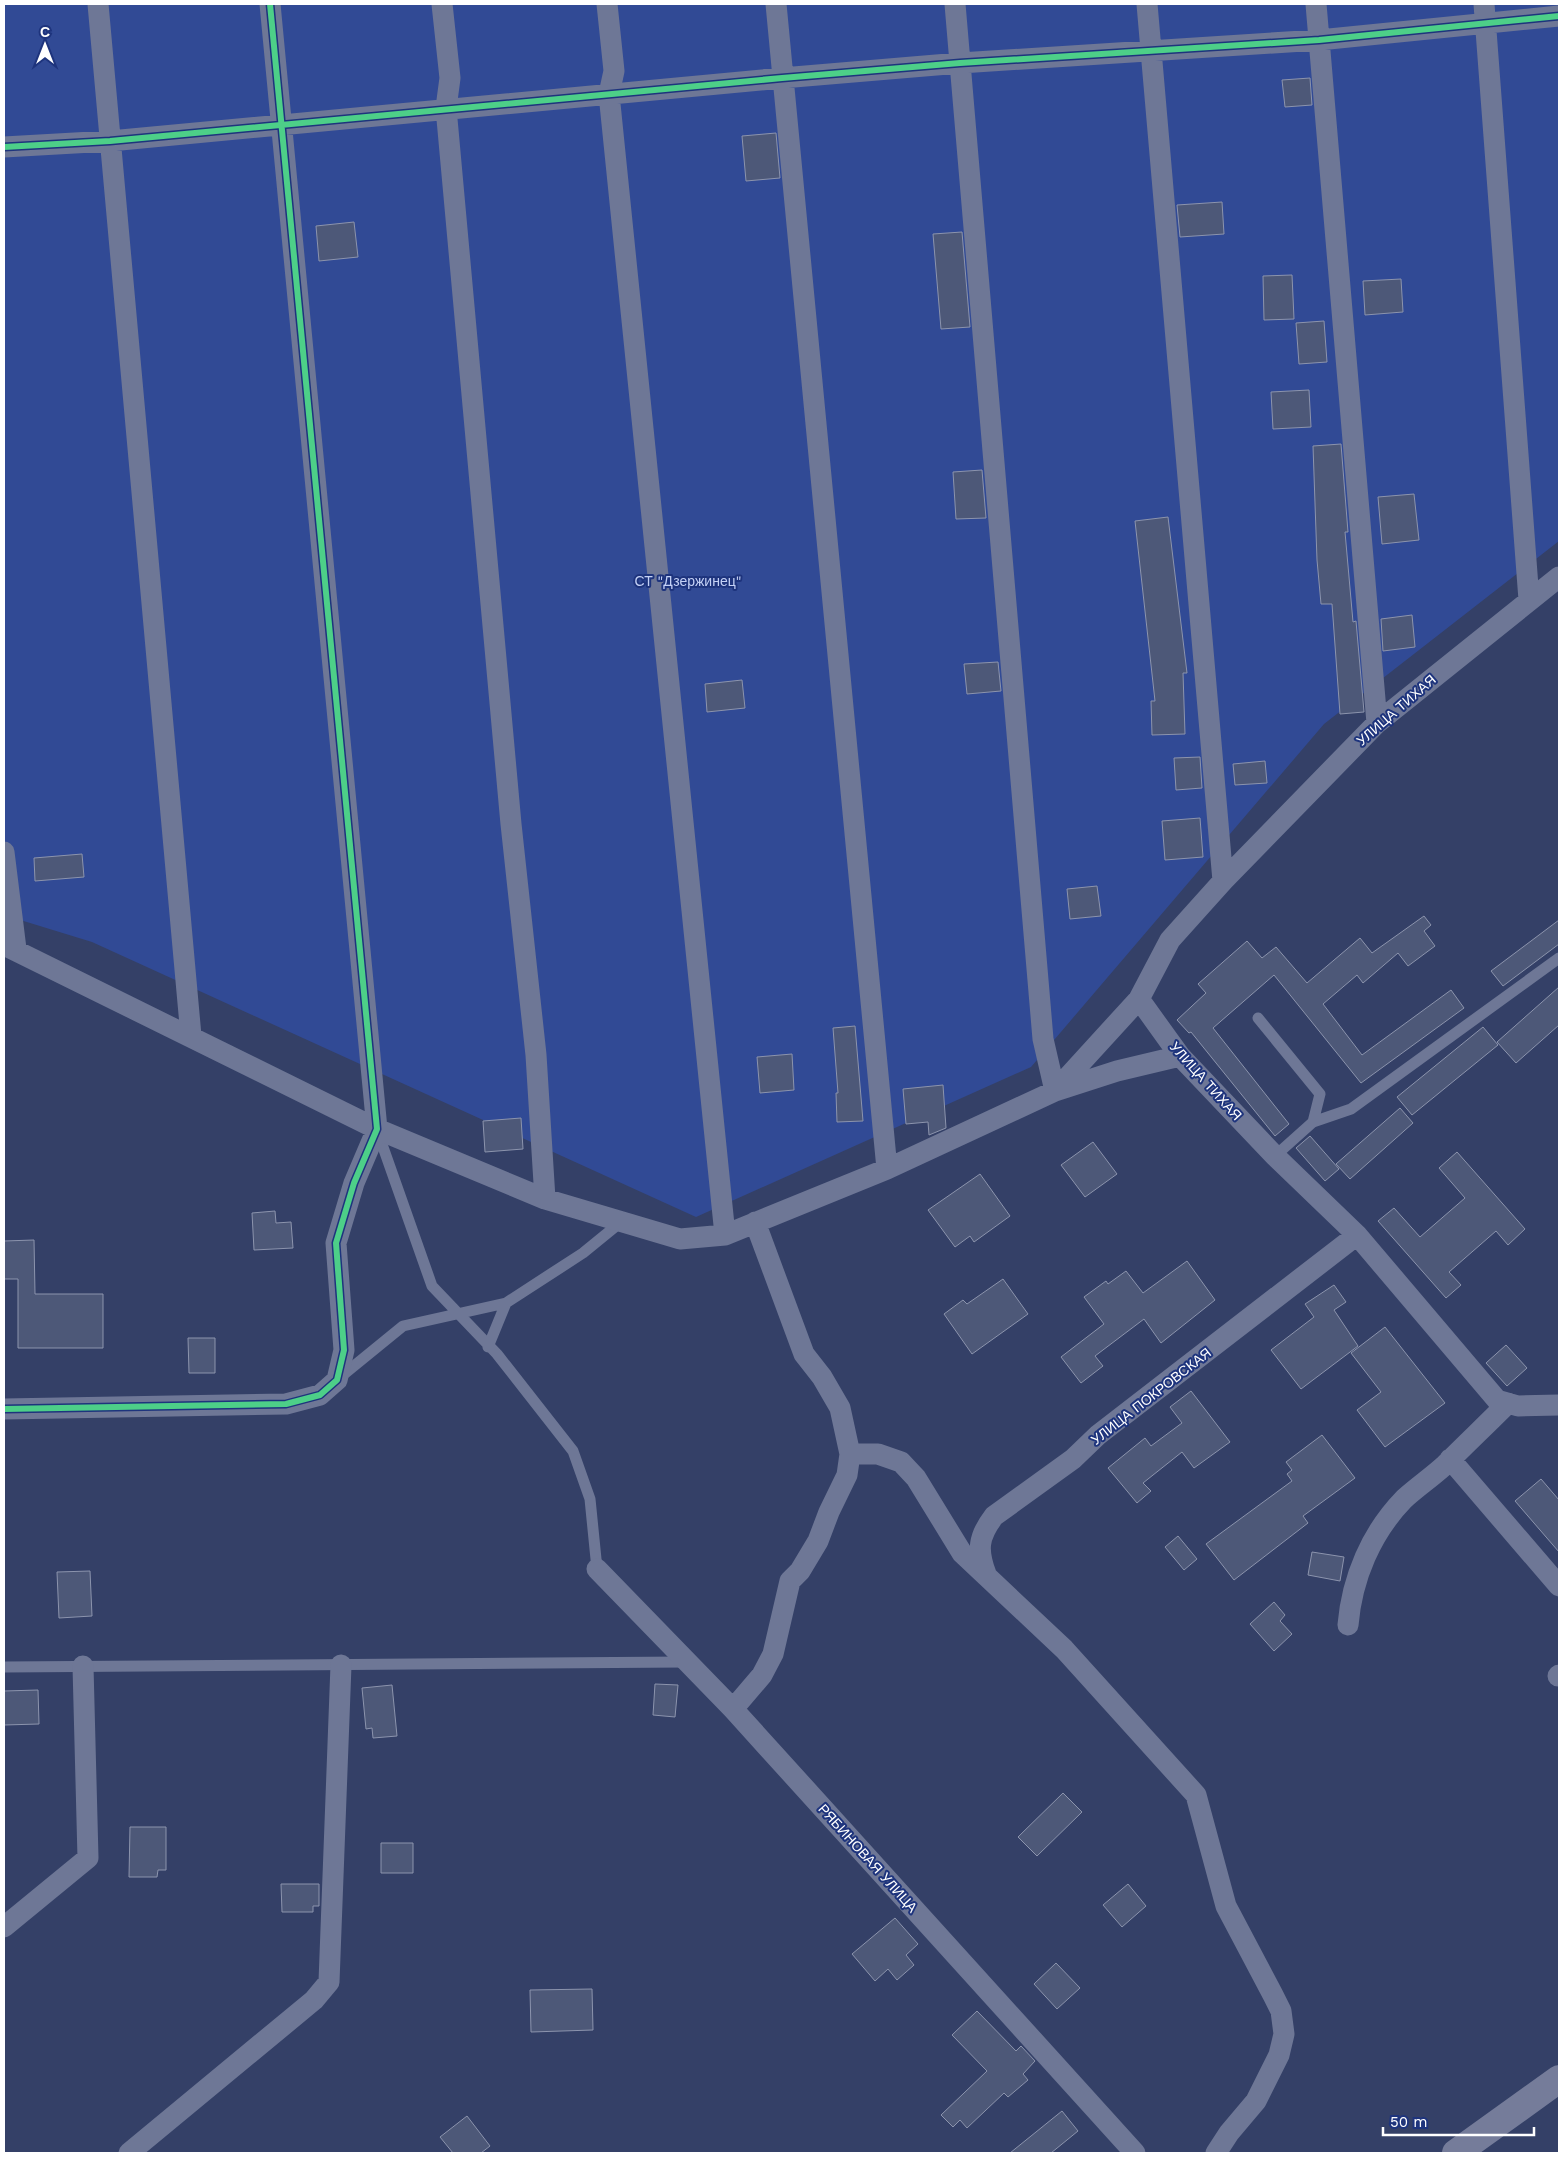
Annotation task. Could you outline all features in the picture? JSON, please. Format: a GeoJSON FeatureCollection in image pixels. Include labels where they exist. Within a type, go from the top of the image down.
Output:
{"type":"FeatureCollection","features":[{"type":"Feature","properties":{"kind":"main road"},"geometry":{"type":"LineString","coordinates":[[1456,2153],[1559,2080]]}},
{"type":"Feature","properties":{"kind":"street"},"geometry":{"type":"LineString","coordinates":[[98,4],[191,1036]]}},
{"type":"Feature","properties":{"kind":"street"},"geometry":{"type":"LineString","coordinates":[[4,1409],[286,1404],[320,1395],[337,1380],[344,1350],[336,1243],[354,1183],[377,1129],[270,4]]}},
{"type":"Feature","properties":{"kind":"street"},"geometry":{"type":"LineString","coordinates":[[442,4],[450,78],[446,108],[511,824],[536,1055],[545,1199]]}},
{"type":"Feature","properties":{"kind":"street"},"geometry":{"type":"LineString","coordinates":[[607,4],[614,71],[608,94],[725,1235]]}},
{"type":"Feature","properties":{"kind":"street"},"geometry":{"type":"LineString","coordinates":[[776,4],[887,1170]]}},
{"type":"Feature","properties":{"kind":"street"},"geometry":{"type":"LineString","coordinates":[[955,4],[1044,1039],[1055,1091]]}},
{"type":"Feature","properties":{"kind":"street"},"geometry":{"type":"LineString","coordinates":[[1147,4],[1223,881]]}},
{"type":"Feature","properties":{"kind":"street"},"geometry":{"type":"LineString","coordinates":[[1316,4],[1377,723]]}},
{"type":"Feature","properties":{"kind":"street"},"geometry":{"type":"LineString","coordinates":[[4,147],[282,125],[446,108],[960,63],[1319,40],[1485,13],[1559,16]]}},
{"type":"Feature","properties":{"kind":"street"},"geometry":{"type":"LineString","coordinates":[[1485,13],[1529,600]]}},
{"type":"Feature","properties":{"kind":"street","name":"УЛИЦА ТИХАЯ"},"geometry":{"type":"LineString","coordinates":[[1508,1404],[1497,1400],[1357,1236],[1275,1156],[1180,1056],[1139,999],[1170,940],[1223,881],[1377,723],[1559,578]]}},
{"type":"Feature","properties":{"kind":"street"},"geometry":{"type":"LineString","coordinates":[[4,852],[10,947],[377,1129],[545,1199],[680,1239],[725,1235],[887,1170],[1055,1091],[1117,1071],[1180,1056]]}},
{"type":"Feature","properties":{"kind":"street"},"geometry":{"type":"LineString","coordinates":[[1055,1091],[1139,999]]}},
{"type":"Feature","properties":{"kind":"street"},"geometry":{"type":"LineString","coordinates":[[732,1709],[762,1675],[773,1654],[790,1580],[800,1572],[818,1541],[846,1475],[850,1454],[840,1408],[822,1377],[804,1354],[754,1222]]}},
{"type":"Feature","properties":{"kind":"street","name":"УЛИЦА ПОКРОВСКАЯ"},"geometry":{"type":"LineString","coordinates":[[986,1574],[979,1551],[987,1526],[994,1516],[1073,1459],[1098,1435],[1357,1236]]}},
{"type":"Feature","properties":{"kind":"street"},"geometry":{"type":"LineString","coordinates":[[1348,1625],[1350,1603],[1364,1558],[1381,1527],[1404,1499],[1508,1404],[1518,1406],[1559,1405]]}},
{"type":"Feature","properties":{"kind":"street"},"geometry":{"type":"LineString","coordinates":[[850,1454],[878,1454],[900,1462],[916,1478],[962,1553],[1064,1648],[1196,1795],[1226,1906],[1281,2012],[1284,2034],[1279,2055],[1256,2101],[1229,2133],[1216,2153]]}},
{"type":"Feature","properties":{"kind":"street"},"geometry":{"type":"LineString","coordinates":[[1450,1459],[1559,1586]]}},
{"type":"Feature","properties":{"kind":"street","name":"РЯБИНОВАЯ УЛИЦА"},"geometry":{"type":"LineString","coordinates":[[597,1569],[732,1709],[1135,2153]]}},
{"type":"Feature","properties":{"kind":"street"},"geometry":{"type":"LineString","coordinates":[[129,2153],[314,2000],[329,1982],[341,1665]]}},
{"type":"Feature","properties":{"kind":"street"},"geometry":{"type":"LineString","coordinates":[[4,1927],[88,1858],[83,1666]]}},
{"type":"Feature","properties":{"kind":"lane"},"geometry":{"type":"LineString","coordinates":[[1275,1156],[1313,1122],[1351,1109],[1559,958]]}},
{"type":"Feature","properties":{"kind":"lane"},"geometry":{"type":"LineString","coordinates":[[1258,1018],[1320,1094],[1313,1122]]}},
{"type":"Feature","properties":{"kind":"lane"},"geometry":{"type":"LineString","coordinates":[[377,1129],[432,1286],[497,1354],[573,1451],[590,1499],[597,1569]]}},
{"type":"Feature","properties":{"kind":"lane"},"geometry":{"type":"LineString","coordinates":[[337,1380],[403,1326],[457,1312],[506,1303],[583,1253],[621,1222]]}},
{"type":"Feature","properties":{"kind":"lane"},"geometry":{"type":"LineString","coordinates":[[488,1346],[506,1303]]}},
{"type":"Feature","properties":{"kind":"lane"},"geometry":{"type":"LineString","coordinates":[[4,1667],[685,1662]]}},
{"type":"Feature","properties":{"kind":"green space","name":"СТ \"Дзержинец\""},"geometry":{"type":"Polygon","coordinates":[[[4,4],[1559,4],[1559,541],[1324,724],[1031,1067],[696,1217],[92,942],[4,915],[4,4]]]}},
{"type":"Feature","properties":{"kind":"building"},"geometry":{"type":"Polygon","coordinates":[[[1310,78],[1312,105],[1285,107],[1282,80],[1310,78]]]}},
{"type":"Feature","properties":{"kind":"building"},"geometry":{"type":"Polygon","coordinates":[[[776,133],[780,178],[746,181],[742,136],[776,133]]]}},
{"type":"Feature","properties":{"kind":"building"},"geometry":{"type":"Polygon","coordinates":[[[1222,202],[1224,234],[1180,237],[1177,205],[1222,202]]]}},
{"type":"Feature","properties":{"kind":"building"},"geometry":{"type":"Polygon","coordinates":[[[354,222],[358,257],[319,261],[316,226],[354,222]]]}},
{"type":"Feature","properties":{"kind":"building"},"geometry":{"type":"Polygon","coordinates":[[[962,232],[970,327],[941,329],[933,234],[962,232]]]}},
{"type":"Feature","properties":{"kind":"building"},"geometry":{"type":"Polygon","coordinates":[[[1292,275],[1294,319],[1264,320],[1263,276],[1292,275]]]}},
{"type":"Feature","properties":{"kind":"building"},"geometry":{"type":"Polygon","coordinates":[[[1401,279],[1403,312],[1365,315],[1363,281],[1401,279]]]}},
{"type":"Feature","properties":{"kind":"building"},"geometry":{"type":"Polygon","coordinates":[[[1324,321],[1327,362],[1299,364],[1296,323],[1324,321]]]}},
{"type":"Feature","properties":{"kind":"building"},"geometry":{"type":"Polygon","coordinates":[[[1309,390],[1311,427],[1273,429],[1271,392],[1309,390]]]}},
{"type":"Feature","properties":{"kind":"building"},"geometry":{"type":"Polygon","coordinates":[[[1341,444],[1348,532],[1345,532],[1353,622],[1356,621],[1364,712],[1340,714],[1332,604],[1321,604],[1317,560],[1313,446],[1341,444]]]}},
{"type":"Feature","properties":{"kind":"building"},"geometry":{"type":"Polygon","coordinates":[[[982,470],[986,518],[956,519],[953,472],[982,470]]]}},
{"type":"Feature","properties":{"kind":"building"},"geometry":{"type":"Polygon","coordinates":[[[1414,494],[1419,540],[1382,544],[1378,497],[1414,494]]]}},
{"type":"Feature","properties":{"kind":"building"},"geometry":{"type":"Polygon","coordinates":[[[1168,517],[1187,673],[1183,673],[1185,734],[1152,735],[1151,701],[1155,701],[1135,521],[1168,517]]]}},
{"type":"Feature","properties":{"kind":"building"},"geometry":{"type":"Polygon","coordinates":[[[1412,615],[1415,647],[1383,651],[1381,619],[1412,615]]]}},
{"type":"Feature","properties":{"kind":"building"},"geometry":{"type":"Polygon","coordinates":[[[998,662],[1001,691],[967,694],[964,664],[998,662]]]}},
{"type":"Feature","properties":{"kind":"building"},"geometry":{"type":"Polygon","coordinates":[[[742,680],[745,708],[707,712],[705,684],[742,680]]]}},
{"type":"Feature","properties":{"kind":"building"},"geometry":{"type":"Polygon","coordinates":[[[1200,757],[1202,788],[1176,790],[1174,758],[1200,757]]]}},
{"type":"Feature","properties":{"kind":"building"},"geometry":{"type":"Polygon","coordinates":[[[1265,761],[1267,783],[1235,785],[1233,764],[1265,761]]]}},
{"type":"Feature","properties":{"kind":"building"},"geometry":{"type":"Polygon","coordinates":[[[1200,818],[1203,857],[1165,860],[1162,821],[1200,818]]]}},
{"type":"Feature","properties":{"kind":"building"},"geometry":{"type":"Polygon","coordinates":[[[82,854],[84,877],[35,881],[34,858],[82,854]]]}},
{"type":"Feature","properties":{"kind":"building"},"geometry":{"type":"Polygon","coordinates":[[[1097,886],[1101,916],[1070,919],[1067,889],[1097,886]]]}},
{"type":"Feature","properties":{"kind":"building"},"geometry":{"type":"Polygon","coordinates":[[[1424,916],[1431,925],[1424,931],[1435,946],[1408,966],[1398,953],[1363,983],[1357,975],[1323,1004],[1362,1055],[1451,990],[1464,1008],[1361,1083],[1274,975],[1213,1028],[1289,1124],[1275,1136],[1191,1032],[1189,1033],[1177,1020],[1206,993],[1198,984],[1247,941],[1262,958],[1276,947],[1307,983],[1360,938],[1372,953],[1424,916]]]}},
{"type":"Feature","properties":{"kind":"building"},"geometry":{"type":"Polygon","coordinates":[[[1559,920],[1559,944],[1503,986],[1491,971],[1559,920]]]}},
{"type":"Feature","properties":{"kind":"building"},"geometry":{"type":"Polygon","coordinates":[[[1559,987],[1559,1025],[1516,1063],[1497,1042],[1559,987]]]}},
{"type":"Feature","properties":{"kind":"building"},"geometry":{"type":"Polygon","coordinates":[[[855,1026],[863,1121],[837,1122],[836,1093],[838,1093],[833,1028],[855,1026]]]}},
{"type":"Feature","properties":{"kind":"building"},"geometry":{"type":"Polygon","coordinates":[[[1483,1027],[1498,1045],[1412,1115],[1397,1097],[1483,1027]]]}},
{"type":"Feature","properties":{"kind":"building"},"geometry":{"type":"Polygon","coordinates":[[[792,1054],[794,1090],[760,1093],[757,1057],[792,1054]]]}},
{"type":"Feature","properties":{"kind":"building"},"geometry":{"type":"Polygon","coordinates":[[[943,1085],[946,1128],[929,1135],[928,1122],[906,1124],[903,1089],[943,1085]]]}},
{"type":"Feature","properties":{"kind":"building"},"geometry":{"type":"Polygon","coordinates":[[[1400,1108],[1413,1123],[1350,1179],[1336,1164],[1400,1108]]]}},
{"type":"Feature","properties":{"kind":"building"},"geometry":{"type":"Polygon","coordinates":[[[521,1118],[523,1149],[485,1152],[483,1121],[521,1118]]]}},
{"type":"Feature","properties":{"kind":"building"},"geometry":{"type":"Polygon","coordinates":[[[1310,1136],[1339,1169],[1325,1181],[1296,1148],[1310,1136]]]}},
{"type":"Feature","properties":{"kind":"building"},"geometry":{"type":"Polygon","coordinates":[[[1093,1142],[1117,1174],[1085,1197],[1061,1165],[1093,1142]]]}},
{"type":"Feature","properties":{"kind":"building"},"geometry":{"type":"Polygon","coordinates":[[[1457,1152],[1525,1229],[1508,1245],[1496,1231],[1449,1272],[1461,1285],[1446,1298],[1378,1221],[1394,1208],[1420,1237],[1465,1198],[1439,1168],[1457,1152]]]}},
{"type":"Feature","properties":{"kind":"building"},"geometry":{"type":"Polygon","coordinates":[[[980,1174],[1010,1216],[974,1242],[970,1236],[955,1247],[928,1210],[980,1174]]]}},
{"type":"Feature","properties":{"kind":"building"},"geometry":{"type":"Polygon","coordinates":[[[275,1211],[276,1223],[291,1222],[293,1248],[254,1250],[252,1213],[275,1211]]]}},
{"type":"Feature","properties":{"kind":"building"},"geometry":{"type":"Polygon","coordinates":[[[34,1240],[35,1294],[103,1294],[103,1348],[18,1348],[18,1279],[4,1279],[4,1241],[34,1240]]]}},
{"type":"Feature","properties":{"kind":"building"},"geometry":{"type":"Polygon","coordinates":[[[1187,1261],[1215,1300],[1161,1343],[1144,1319],[1095,1356],[1103,1366],[1081,1383],[1061,1357],[1104,1324],[1084,1297],[1106,1281],[1108,1284],[1126,1271],[1143,1293],[1187,1261]]]}},
{"type":"Feature","properties":{"kind":"building"},"geometry":{"type":"Polygon","coordinates":[[[1003,1279],[1028,1314],[972,1354],[944,1314],[963,1300],[967,1304],[1003,1279]]]}},
{"type":"Feature","properties":{"kind":"building"},"geometry":{"type":"Polygon","coordinates":[[[1334,1285],[1346,1302],[1334,1310],[1358,1346],[1301,1389],[1271,1350],[1314,1317],[1305,1304],[1334,1285]]]}},
{"type":"Feature","properties":{"kind":"building"},"geometry":{"type":"Polygon","coordinates":[[[1385,1327],[1445,1403],[1385,1447],[1357,1410],[1381,1392],[1351,1353],[1385,1327]]]}},
{"type":"Feature","properties":{"kind":"building"},"geometry":{"type":"Polygon","coordinates":[[[188,1338],[215,1338],[215,1373],[189,1373],[188,1338]]]}},
{"type":"Feature","properties":{"kind":"building"},"geometry":{"type":"Polygon","coordinates":[[[1506,1345],[1527,1368],[1507,1386],[1486,1363],[1506,1345]]]}},
{"type":"Feature","properties":{"kind":"building"},"geometry":{"type":"Polygon","coordinates":[[[1191,1391],[1230,1442],[1194,1468],[1182,1452],[1143,1483],[1151,1491],[1137,1503],[1108,1468],[1145,1438],[1151,1446],[1182,1423],[1170,1407],[1191,1391]]]}},
{"type":"Feature","properties":{"kind":"building"},"geometry":{"type":"Polygon","coordinates":[[[1322,1435],[1355,1478],[1303,1516],[1308,1523],[1234,1580],[1206,1544],[1292,1481],[1287,1474],[1292,1470],[1286,1462],[1322,1435]]]}},
{"type":"Feature","properties":{"kind":"building"},"geometry":{"type":"Polygon","coordinates":[[[1541,1479],[1559,1500],[1559,1552],[1515,1501],[1541,1479]]]}},
{"type":"Feature","properties":{"kind":"building"},"geometry":{"type":"Polygon","coordinates":[[[1178,1536],[1197,1559],[1184,1570],[1165,1547],[1178,1536]]]}},
{"type":"Feature","properties":{"kind":"building"},"geometry":{"type":"Polygon","coordinates":[[[1312,1552],[1344,1557],[1340,1581],[1308,1575],[1312,1552]]]}},
{"type":"Feature","properties":{"kind":"building"},"geometry":{"type":"Polygon","coordinates":[[[90,1571],[92,1616],[59,1618],[57,1572],[90,1571]]]}},
{"type":"Feature","properties":{"kind":"building"},"geometry":{"type":"Polygon","coordinates":[[[1274,1602],[1285,1615],[1280,1621],[1292,1634],[1274,1651],[1250,1624],[1274,1602]]]}},
{"type":"Feature","properties":{"kind":"building"},"geometry":{"type":"Polygon","coordinates":[[[655,1684],[678,1685],[675,1717],[653,1715],[655,1684]]]}},
{"type":"Feature","properties":{"kind":"building"},"geometry":{"type":"Polygon","coordinates":[[[392,1685],[397,1736],[373,1738],[372,1728],[366,1729],[362,1688],[392,1685]]]}},
{"type":"Feature","properties":{"kind":"building"},"geometry":{"type":"Polygon","coordinates":[[[38,1690],[39,1724],[4,1725],[4,1691],[38,1690]]]}},
{"type":"Feature","properties":{"kind":"building"},"geometry":{"type":"Polygon","coordinates":[[[1063,1793],[1082,1812],[1037,1856],[1018,1837],[1063,1793]]]}},
{"type":"Feature","properties":{"kind":"building"},"geometry":{"type":"Polygon","coordinates":[[[130,1827],[166,1827],[166,1870],[158,1870],[157,1877],[129,1877],[130,1827]]]}},
{"type":"Feature","properties":{"kind":"building"},"geometry":{"type":"Polygon","coordinates":[[[381,1843],[413,1843],[413,1873],[381,1873],[381,1843]]]}},
{"type":"Feature","properties":{"kind":"building"},"geometry":{"type":"Polygon","coordinates":[[[281,1884],[319,1884],[319,1906],[313,1906],[313,1912],[282,1912],[281,1884]]]}},
{"type":"Feature","properties":{"kind":"building"},"geometry":{"type":"Polygon","coordinates":[[[1128,1884],[1146,1906],[1122,1927],[1103,1905],[1128,1884]]]}},
{"type":"Feature","properties":{"kind":"building"},"geometry":{"type":"Polygon","coordinates":[[[895,1918],[918,1944],[906,1955],[914,1965],[897,1980],[888,1969],[875,1981],[852,1954],[895,1918]]]}},
{"type":"Feature","properties":{"kind":"building"},"geometry":{"type":"Polygon","coordinates":[[[1056,1963],[1080,1988],[1057,2009],[1034,1984],[1056,1963]]]}},
{"type":"Feature","properties":{"kind":"building"},"geometry":{"type":"Polygon","coordinates":[[[592,1989],[593,2030],[531,2032],[530,1990],[592,1989]]]}},
{"type":"Feature","properties":{"kind":"building"},"geometry":{"type":"Polygon","coordinates":[[[977,2011],[1016,2051],[1021,2046],[1035,2061],[1023,2074],[1028,2080],[1008,2097],[1004,2093],[967,2128],[960,2120],[953,2127],[941,2115],[987,2071],[952,2035],[977,2011]]]}},
{"type":"Feature","properties":{"kind":"building"},"geometry":{"type":"Polygon","coordinates":[[[1062,2111],[1078,2131],[1051,2153],[1010,2153],[1062,2111]]]}},
{"type":"Feature","properties":{"kind":"building"},"geometry":{"type":"Polygon","coordinates":[[[467,2116],[490,2146],[481,2153],[453,2153],[440,2137],[467,2116]]]}},
{"type":"Feature","properties":{"kind":"cycle path"},"geometry":{"type":"LineString","coordinates":[[4,1409],[286,1404],[320,1395],[337,1380],[344,1350],[336,1243],[354,1183],[377,1129],[270,4]]}},
{"type":"Feature","properties":{"kind":"cycle path"},"geometry":{"type":"LineString","coordinates":[[4,147],[110,141],[960,63],[1319,40],[1559,16]]}}]}
